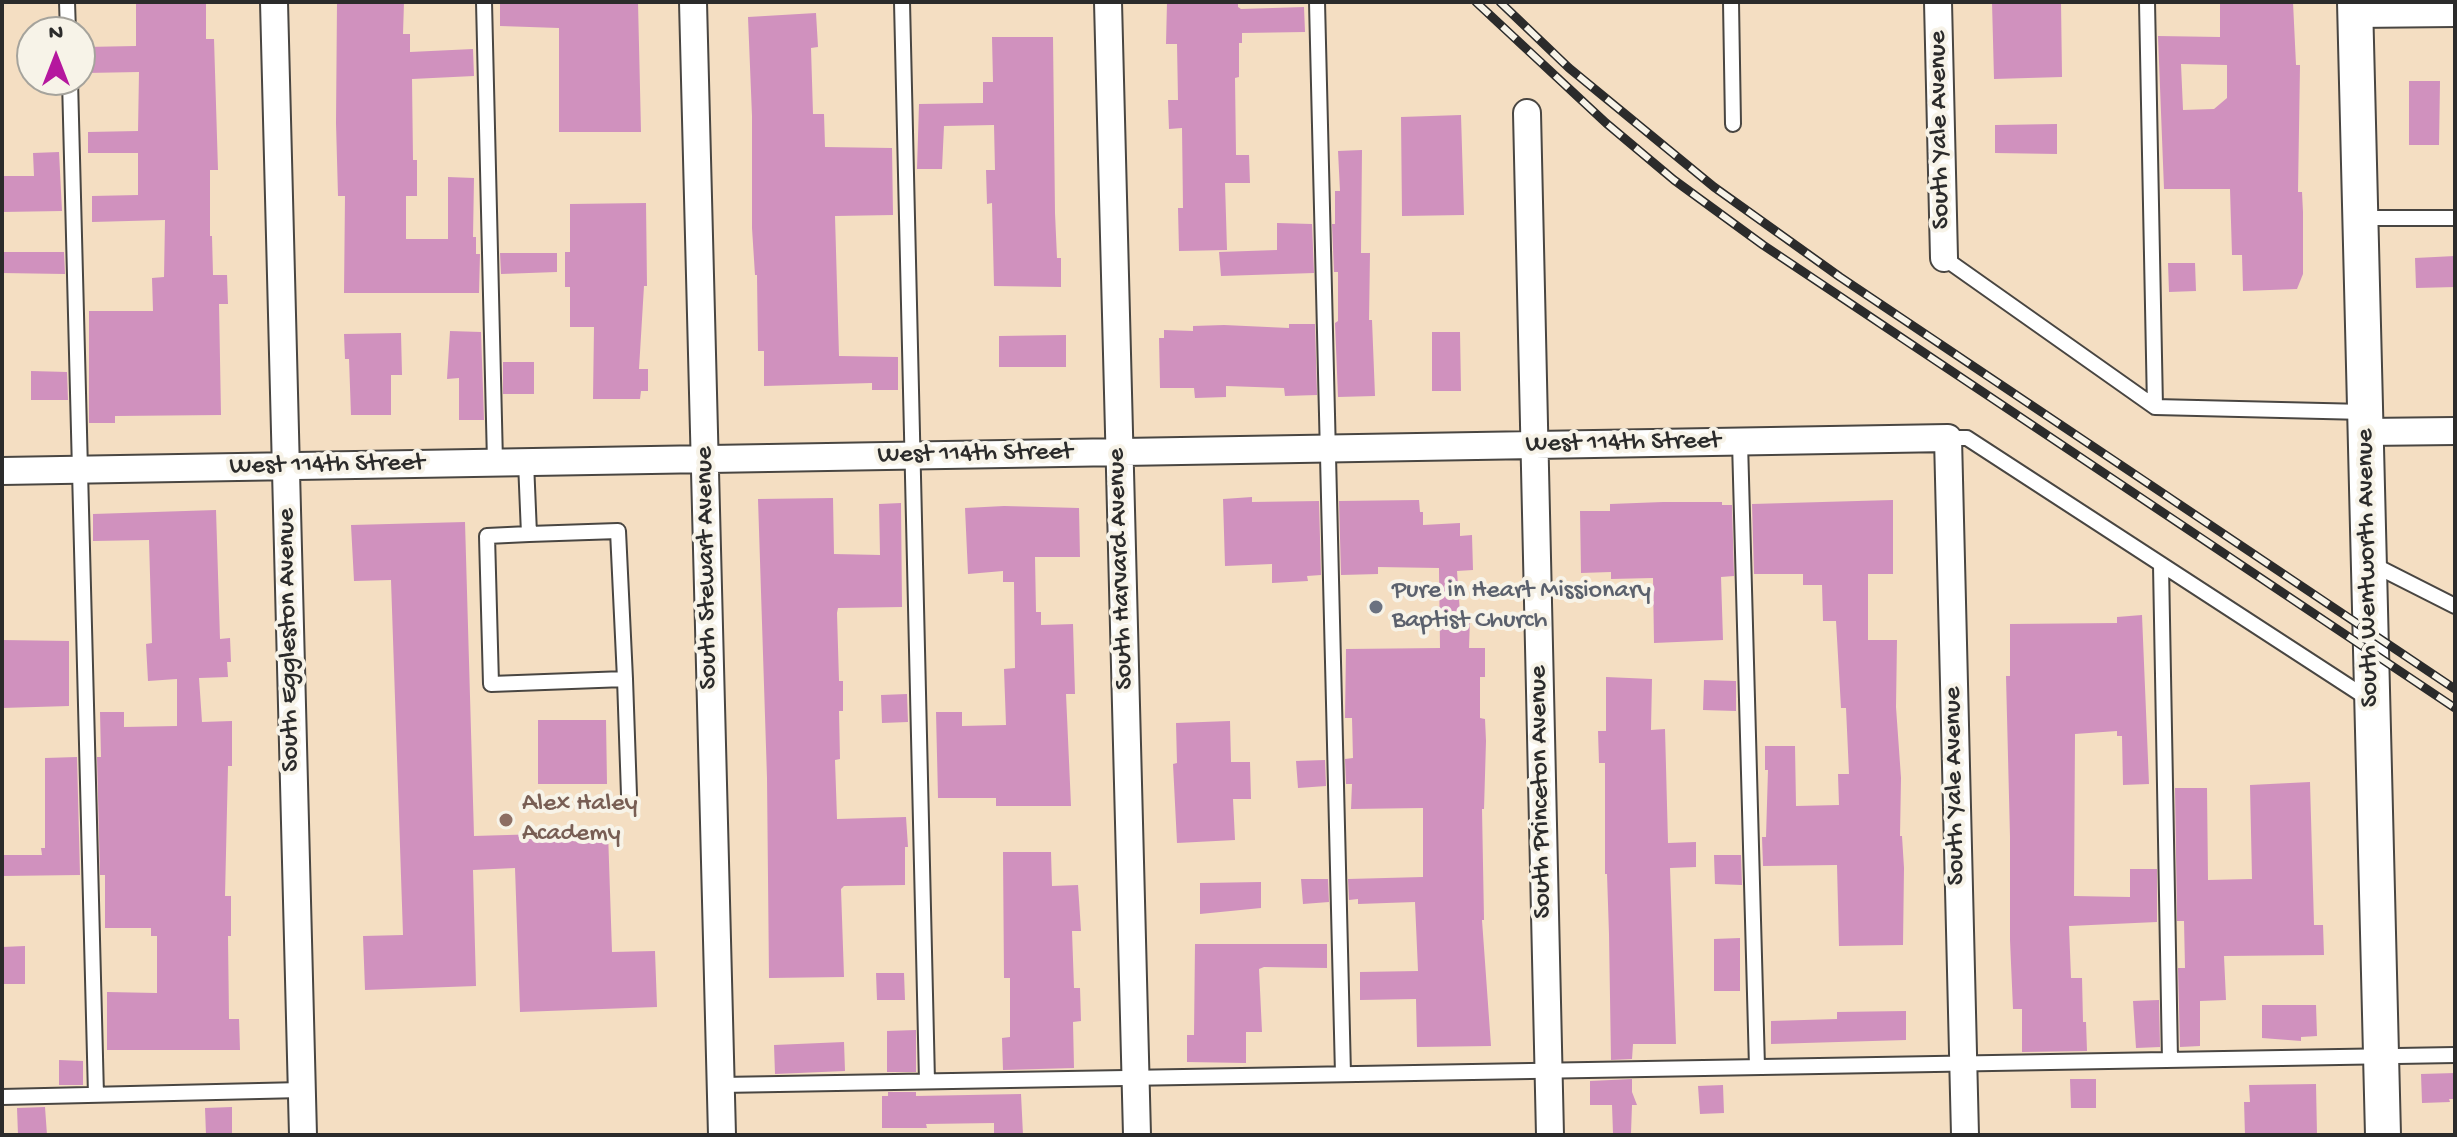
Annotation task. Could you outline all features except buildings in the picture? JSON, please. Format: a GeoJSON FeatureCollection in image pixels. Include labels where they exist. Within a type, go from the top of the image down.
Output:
{"type":"FeatureCollection","features":[{"type":"Feature","properties":{"kind":"street","name":"South Eggleston Avenue"},"geometry":{"type":"LineString","coordinates":[[274,2],[303,1135]]}},
{"type":"Feature","properties":{"kind":"street","name":"South Stewart Avenue"},"geometry":{"type":"LineString","coordinates":[[693,2],[722,1135]]}},
{"type":"Feature","properties":{"kind":"street","name":"South Harvard Avenue"},"geometry":{"type":"LineString","coordinates":[[1108,2],[1137,1135]]}},
{"type":"Feature","properties":{"kind":"street","name":"South Yale Avenue"},"geometry":{"type":"LineString","coordinates":[[1938,2],[1944,258]]}},
{"type":"Feature","properties":{"kind":"street"},"geometry":{"type":"LineString","coordinates":[[2355,8],[2455,13]]}},
{"type":"Feature","properties":{"kind":"street","name":"South Wentworth Avenue"},"geometry":{"type":"LineString","coordinates":[[2355,8],[2383,1135]]}},
{"type":"Feature","properties":{"kind":"street","name":"South Princeton Avenue"},"geometry":{"type":"LineString","coordinates":[[1527,113],[1550,1135]]}},
{"type":"Feature","properties":{"kind":"street"},"geometry":{"type":"LineString","coordinates":[[2365,422],[2455,431]]}},
{"type":"Feature","properties":{"kind":"street","name":"West 114th Street"},"geometry":{"type":"LineString","coordinates":[[2,471],[1948,438]]}},
{"type":"Feature","properties":{"kind":"street","name":"South Yale Avenue"},"geometry":{"type":"LineString","coordinates":[[1948,438],[1965,1135]]}},
{"type":"Feature","properties":{"kind":"lane"},"geometry":{"type":"LineString","coordinates":[[484,2],[495,462]]}},
{"type":"Feature","properties":{"kind":"lane"},"geometry":{"type":"LineString","coordinates":[[902,2],[927,1081]]}},
{"type":"Feature","properties":{"kind":"lane"},"geometry":{"type":"LineString","coordinates":[[1317,2],[1343,1074]]}},
{"type":"Feature","properties":{"kind":"lane"},"geometry":{"type":"LineString","coordinates":[[1731,2],[1733,124]]}},
{"type":"Feature","properties":{"kind":"lane"},"geometry":{"type":"LineString","coordinates":[[2147,2],[2155,407]]}},
{"type":"Feature","properties":{"kind":"lane"},"geometry":{"type":"LineString","coordinates":[[70,96],[96,1095]]}},
{"type":"Feature","properties":{"kind":"lane"},"geometry":{"type":"LineString","coordinates":[[2360,218],[2455,218]]}},
{"type":"Feature","properties":{"kind":"lane"},"geometry":{"type":"LineString","coordinates":[[1944,258],[2155,407],[2365,422]]}},
{"type":"Feature","properties":{"kind":"lane"},"geometry":{"type":"LineString","coordinates":[[1948,438],[1967,438],[2372,702]]}},
{"type":"Feature","properties":{"kind":"lane"},"geometry":{"type":"LineString","coordinates":[[1740,442],[1757,1067]]}},
{"type":"Feature","properties":{"kind":"lane"},"geometry":{"type":"LineString","coordinates":[[526,462],[529,534]]}},
{"type":"Feature","properties":{"kind":"lane"},"geometry":{"type":"LineString","coordinates":[[625,679],[491,684],[487,536],[618,531],[625,679],[629,795]]}},
{"type":"Feature","properties":{"kind":"lane"},"geometry":{"type":"LineString","coordinates":[[2369,562],[2455,606]]}},
{"type":"Feature","properties":{"kind":"lane"},"geometry":{"type":"LineString","coordinates":[[2161,565],[2170,1060]]}},
{"type":"Feature","properties":{"kind":"lane"},"geometry":{"type":"LineString","coordinates":[[721,1085],[2455,1055]]}},
{"type":"Feature","properties":{"kind":"lane"},"geometry":{"type":"LineString","coordinates":[[2,1097],[302,1090]]}},
{"type":"Feature","properties":{"kind":"railway"},"geometry":{"type":"LineString","coordinates":[[1476,2],[1606,123],[1674,180],[1763,245],[2455,708]]}},
{"type":"Feature","properties":{"kind":"railway"},"geometry":{"type":"LineString","coordinates":[[1500,2],[1569,68],[1714,187],[1840,277],[2455,689]]}},
{"type":"Feature","properties":{"kind":"place","name":"Pure in Heart Missionary Baptist Church"},"geometry":{"type":"Point","coordinates":[1376,607]}},
{"type":"Feature","properties":{"kind":"place","name":"Alex Haley Academy"},"geometry":{"type":"Point","coordinates":[506,820]}}]}
